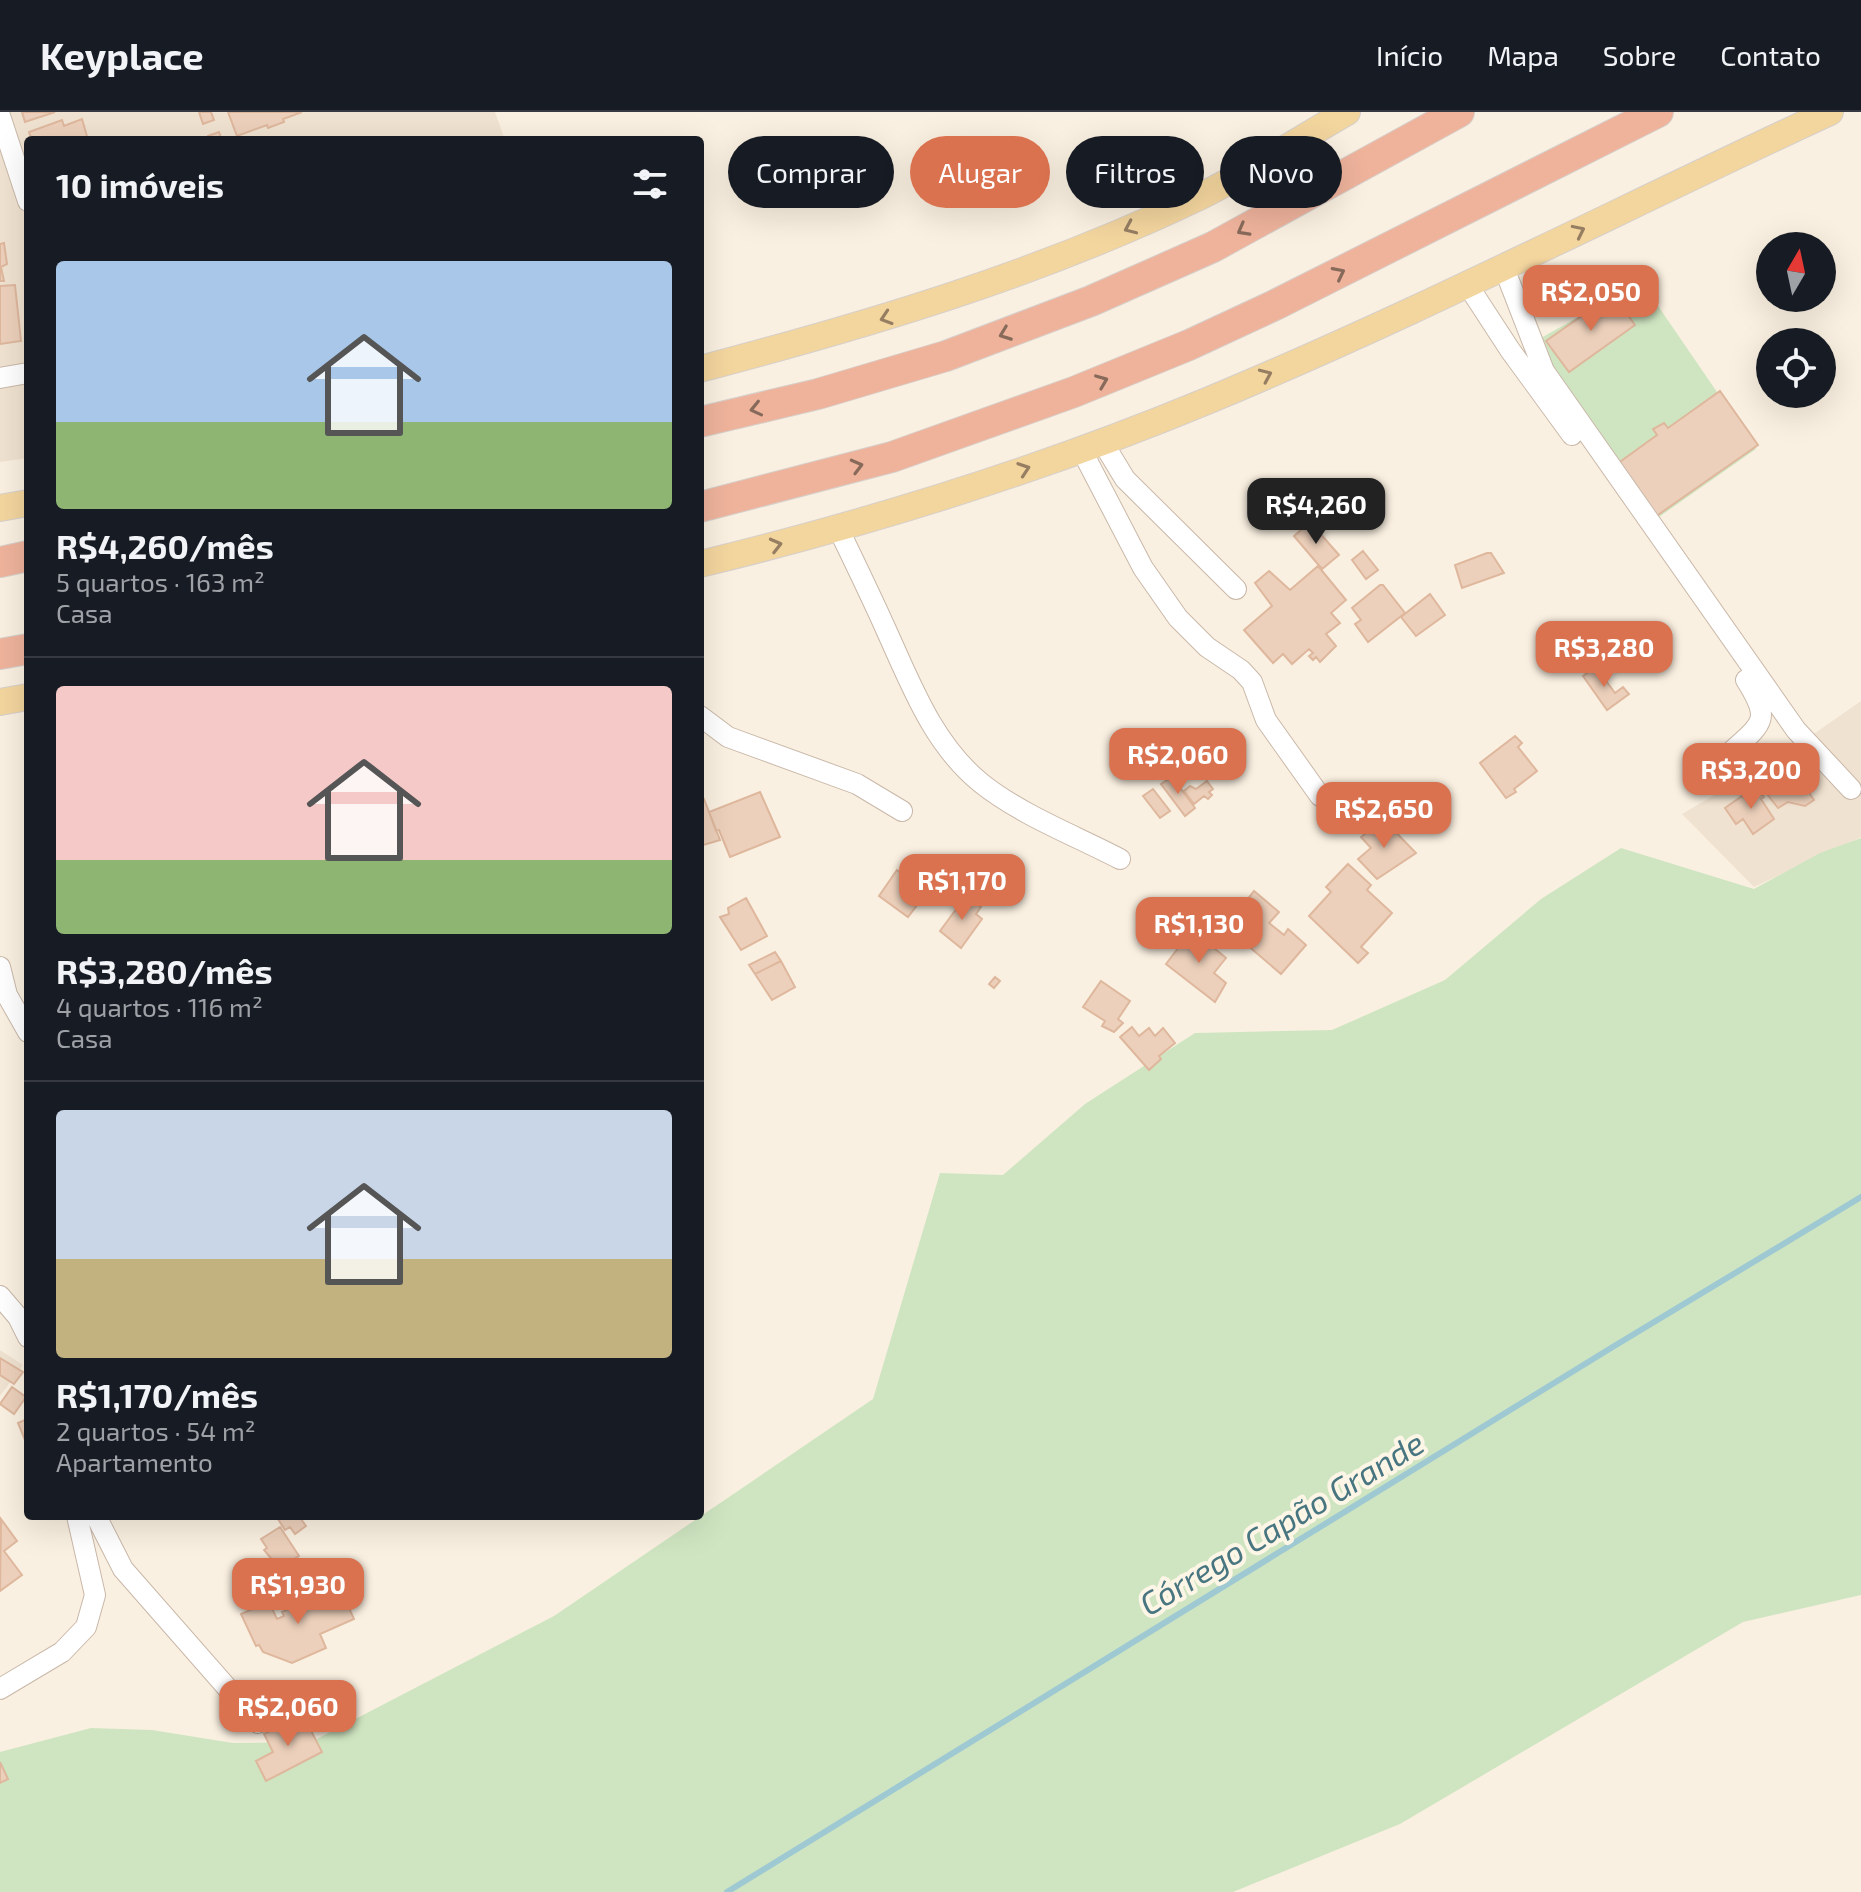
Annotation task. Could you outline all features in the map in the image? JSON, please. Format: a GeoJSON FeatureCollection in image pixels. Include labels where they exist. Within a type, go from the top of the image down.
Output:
{"type":"FeatureCollection","features":[{"type":"Feature","properties":{"kind":"highway"},"geometry":{"type":"LineString","coordinates":[[704,421],[818,394],[946,356],[1091,301],[1213,247],[1459,112]]}},
{"type":"Feature","properties":{"kind":"highway"},"geometry":{"type":"LineString","coordinates":[[704,506],[892,457],[1074,392],[1160,357],[1275,305],[1658,112]]}},
{"type":"Feature","properties":{"kind":"highway"},"geometry":{"type":"LineString","coordinates":[[0,562],[24,557]]}},
{"type":"Feature","properties":{"kind":"highway"},"geometry":{"type":"LineString","coordinates":[[0,654],[24,650]]}},
{"type":"Feature","properties":{"kind":"main road"},"geometry":{"type":"LineString","coordinates":[[704,368],[850,329],[1005,279],[1201,196],[1347,112]]}},
{"type":"Feature","properties":{"kind":"main road"},"geometry":{"type":"LineString","coordinates":[[704,563],[919,505],[1206,401],[1504,268],[1830,112]]}},
{"type":"Feature","properties":{"kind":"main road"},"geometry":{"type":"LineString","coordinates":[[0,508],[24,504]]}},
{"type":"Feature","properties":{"kind":"main road"},"geometry":{"type":"LineString","coordinates":[[0,702],[24,698]]}},
{"type":"Feature","properties":{"kind":"street"},"geometry":{"type":"LineString","coordinates":[[0,116],[24,189]]}},
{"type":"Feature","properties":{"kind":"street"},"geometry":{"type":"LineString","coordinates":[[1504,268],[1544,371],[1796,730],[1851,789]]}},
{"type":"Feature","properties":{"kind":"street"},"geometry":{"type":"LineString","coordinates":[[1467,284],[1538,388],[1680,582],[1752,689],[1762,707],[1761,719],[1756,730],[1733,750]]}},
{"type":"Feature","properties":{"kind":"street"},"geometry":{"type":"LineString","coordinates":[[0,378],[24,374]]}},
{"type":"Feature","properties":{"kind":"street"},"geometry":{"type":"LineString","coordinates":[[1091,445],[1236,589]]}},
{"type":"Feature","properties":{"kind":"street"},"geometry":{"type":"LineString","coordinates":[[1091,445],[1143,568],[1178,618],[1207,647],[1241,670],[1252,682],[1266,720],[1320,796]]}},
{"type":"Feature","properties":{"kind":"street"},"geometry":{"type":"LineString","coordinates":[[838,528],[919,701],[953,757],[999,795],[1120,859]]}},
{"type":"Feature","properties":{"kind":"street"},"geometry":{"type":"LineString","coordinates":[[704,719],[728,737],[857,784],[902,811]]}},
{"type":"Feature","properties":{"kind":"street"},"geometry":{"type":"LineString","coordinates":[[0,967],[7,995],[24,1025]]}},
{"type":"Feature","properties":{"kind":"street"},"geometry":{"type":"LineString","coordinates":[[0,1296],[18,1317],[24,1330]]}},
{"type":"Feature","properties":{"kind":"street"},"geometry":{"type":"LineString","coordinates":[[0,1689],[62,1652],[86,1627],[95,1595],[78,1520]]}},
{"type":"Feature","properties":{"kind":"street"},"geometry":{"type":"LineString","coordinates":[[98,1520],[123,1569],[258,1723]]}},
{"type":"Feature","properties":{"kind":"shaded area"},"geometry":{"type":"Polygon","coordinates":[[[0,112],[495,112],[504,136],[24,136],[24,459],[0,462],[0,112]]]}},
{"type":"Feature","properties":{"kind":"shaded area"},"geometry":{"type":"Polygon","coordinates":[[[1861,701],[1861,837],[1754,887],[1682,814],[1788,752],[1861,701]]]}},
{"type":"Feature","properties":{"kind":"shaded area"},"geometry":{"type":"Polygon","coordinates":[[[0,1350],[23,1365],[0,1396],[0,1350]]]}},
{"type":"Feature","properties":{"kind":"green space"},"geometry":{"type":"Polygon","coordinates":[[[1641,281],[1756,449],[1649,524],[1527,346],[1641,281]]]}},
{"type":"Feature","properties":{"kind":"green space"},"geometry":{"type":"Polygon","coordinates":[[[1861,838],[1861,1595],[1743,1622],[1400,1824],[1233,1892],[0,1892],[0,1752],[91,1728],[152,1730],[233,1743],[311,1742],[554,1616],[695,1520],[704,1520],[704,1514],[873,1399],[940,1173],[1003,1175],[1085,1104],[1195,1033],[1332,1030],[1445,980],[1541,899],[1621,848],[1754,889],[1820,853],[1861,838]]]}},
{"type":"Feature","properties":{"kind":"building"},"geometry":{"type":"Polygon","coordinates":[[[22,112],[55,112],[25,122],[22,112]]]}},
{"type":"Feature","properties":{"kind":"building"},"geometry":{"type":"Polygon","coordinates":[[[199,112],[211,112],[214,120],[203,124],[199,112]]]}},
{"type":"Feature","properties":{"kind":"building"},"geometry":{"type":"Polygon","coordinates":[[[228,112],[302,112],[268,128],[267,125],[237,136],[228,112]]]}},
{"type":"Feature","properties":{"kind":"building"},"geometry":{"type":"Polygon","coordinates":[[[82,119],[87,136],[30,136],[29,132],[62,120],[64,126],[82,119]]]}},
{"type":"Feature","properties":{"kind":"building"},"geometry":{"type":"Polygon","coordinates":[[[4,243],[7,264],[1,267],[4,281],[0,281],[0,244],[4,243]]]}},
{"type":"Feature","properties":{"kind":"building"},"geometry":{"type":"Polygon","coordinates":[[[15,285],[21,341],[0,344],[0,286],[15,285]]]}},
{"type":"Feature","properties":{"kind":"building"},"geometry":{"type":"Polygon","coordinates":[[[1613,294],[1635,325],[1569,372],[1546,341],[1613,294]]]}},
{"type":"Feature","properties":{"kind":"building"},"geometry":{"type":"Polygon","coordinates":[[[1720,391],[1758,445],[1655,517],[1617,464],[1657,435],[1653,429],[1664,423],[1668,428],[1720,391]]]}},
{"type":"Feature","properties":{"kind":"building"},"geometry":{"type":"Polygon","coordinates":[[[1310,522],[1339,555],[1322,569],[1294,536],[1310,522]]]}},
{"type":"Feature","properties":{"kind":"building"},"geometry":{"type":"Polygon","coordinates":[[[1363,551],[1378,570],[1366,579],[1352,560],[1363,551]]]}},
{"type":"Feature","properties":{"kind":"building"},"geometry":{"type":"Polygon","coordinates":[[[1491,553],[1504,573],[1462,588],[1455,565],[1491,553]]]}},
{"type":"Feature","properties":{"kind":"building"},"geometry":{"type":"Polygon","coordinates":[[[1318,566],[1346,600],[1331,613],[1340,623],[1326,634],[1336,646],[1320,662],[1316,657],[1313,660],[1309,656],[1313,653],[1309,649],[1292,664],[1283,654],[1273,663],[1244,630],[1272,606],[1255,583],[1269,571],[1290,590],[1318,566]]]}},
{"type":"Feature","properties":{"kind":"building"},"geometry":{"type":"Polygon","coordinates":[[[1380,585],[1405,613],[1368,642],[1355,624],[1361,620],[1352,608],[1380,585]]]}},
{"type":"Feature","properties":{"kind":"building"},"geometry":{"type":"Polygon","coordinates":[[[1430,594],[1445,615],[1416,636],[1401,617],[1430,594]]]}},
{"type":"Feature","properties":{"kind":"building"},"geometry":{"type":"Polygon","coordinates":[[[1596,667],[1615,693],[1623,687],[1629,694],[1607,710],[1583,676],[1596,667]]]}},
{"type":"Feature","properties":{"kind":"building"},"geometry":{"type":"Polygon","coordinates":[[[1515,736],[1522,743],[1518,747],[1537,771],[1506,798],[1480,763],[1515,736]]]}},
{"type":"Feature","properties":{"kind":"building"},"geometry":{"type":"Polygon","coordinates":[[[1793,770],[1814,800],[1805,806],[1788,802],[1778,808],[1763,789],[1793,770]]]}},
{"type":"Feature","properties":{"kind":"building"},"geometry":{"type":"Polygon","coordinates":[[[1172,777],[1195,808],[1185,816],[1161,784],[1172,777]]]}},
{"type":"Feature","properties":{"kind":"building"},"geometry":{"type":"Polygon","coordinates":[[[1207,781],[1213,789],[1209,792],[1212,795],[1208,799],[1204,796],[1194,804],[1184,791],[1190,786],[1196,789],[1207,781]]]}},
{"type":"Feature","properties":{"kind":"building"},"geometry":{"type":"Polygon","coordinates":[[[1757,788],[1774,819],[1753,834],[1743,819],[1736,824],[1725,808],[1742,796],[1746,799],[1745,796],[1757,788]]]}},
{"type":"Feature","properties":{"kind":"building"},"geometry":{"type":"Polygon","coordinates":[[[1153,789],[1170,811],[1160,818],[1143,796],[1153,789]]]}},
{"type":"Feature","properties":{"kind":"building"},"geometry":{"type":"Polygon","coordinates":[[[760,792],[780,837],[730,857],[709,812],[760,792]]]}},
{"type":"Feature","properties":{"kind":"building"},"geometry":{"type":"Polygon","coordinates":[[[704,799],[720,840],[704,845],[704,799]]]}},
{"type":"Feature","properties":{"kind":"building"},"geometry":{"type":"Polygon","coordinates":[[[1383,819],[1416,853],[1377,879],[1358,859],[1371,848],[1361,837],[1383,819]]]}},
{"type":"Feature","properties":{"kind":"building"},"geometry":{"type":"Polygon","coordinates":[[[1348,864],[1371,885],[1367,890],[1392,913],[1361,947],[1368,953],[1358,963],[1309,916],[1331,892],[1326,887],[1348,864]]]}},
{"type":"Feature","properties":{"kind":"building"},"geometry":{"type":"Polygon","coordinates":[[[897,870],[927,892],[908,917],[879,896],[897,870]]]}},
{"type":"Feature","properties":{"kind":"building"},"geometry":{"type":"Polygon","coordinates":[[[1254,891],[1279,912],[1269,923],[1284,935],[1288,929],[1306,945],[1281,974],[1226,927],[1254,891]]]}},
{"type":"Feature","properties":{"kind":"building"},"geometry":{"type":"Polygon","coordinates":[[[966,896],[981,907],[976,914],[982,919],[961,948],[940,931],[966,896]]]}},
{"type":"Feature","properties":{"kind":"building"},"geometry":{"type":"Polygon","coordinates":[[[746,898],[767,936],[741,950],[720,917],[729,914],[728,908],[746,898]]]}},
{"type":"Feature","properties":{"kind":"building"},"geometry":{"type":"Polygon","coordinates":[[[1192,930],[1226,958],[1214,973],[1226,983],[1215,1002],[1166,964],[1192,930]]]}},
{"type":"Feature","properties":{"kind":"building"},"geometry":{"type":"Polygon","coordinates":[[[775,952],[781,961],[755,974],[749,965],[775,952]]]}},
{"type":"Feature","properties":{"kind":"building"},"geometry":{"type":"Polygon","coordinates":[[[781,961],[795,987],[772,1000],[755,974],[781,961]]]}},
{"type":"Feature","properties":{"kind":"building"},"geometry":{"type":"Polygon","coordinates":[[[995,977],[1000,981],[994,988],[989,984],[995,977]]]}},
{"type":"Feature","properties":{"kind":"building"},"geometry":{"type":"Polygon","coordinates":[[[1101,981],[1130,1001],[1118,1019],[1123,1023],[1114,1032],[1102,1026],[1105,1021],[1083,1007],[1101,981]]]}},
{"type":"Feature","properties":{"kind":"building"},"geometry":{"type":"Polygon","coordinates":[[[1132,1027],[1139,1036],[1149,1028],[1155,1036],[1163,1028],[1175,1043],[1159,1056],[1161,1059],[1149,1070],[1120,1037],[1132,1027]]]}},
{"type":"Feature","properties":{"kind":"building"},"geometry":{"type":"Polygon","coordinates":[[[0,1358],[23,1372],[14,1384],[0,1375],[0,1358]]]}},
{"type":"Feature","properties":{"kind":"building"},"geometry":{"type":"Polygon","coordinates":[[[12,1387],[24,1396],[14,1414],[0,1404],[12,1387]]]}},
{"type":"Feature","properties":{"kind":"building"},"geometry":{"type":"Polygon","coordinates":[[[24,1420],[24,1438],[18,1423],[24,1420]]]}},
{"type":"Feature","properties":{"kind":"building"},"geometry":{"type":"Polygon","coordinates":[[[1,1519],[17,1541],[4,1551],[22,1575],[0,1591],[1,1519]]]}},
{"type":"Feature","properties":{"kind":"building"},"geometry":{"type":"Polygon","coordinates":[[[279,1520],[302,1520],[306,1526],[295,1534],[290,1527],[285,1530],[279,1520]]]}},
{"type":"Feature","properties":{"kind":"building"},"geometry":{"type":"Polygon","coordinates":[[[280,1527],[299,1556],[279,1568],[264,1550],[267,1548],[261,1539],[280,1527]]]}},
{"type":"Feature","properties":{"kind":"building"},"geometry":{"type":"Polygon","coordinates":[[[339,1586],[354,1619],[320,1634],[326,1648],[292,1663],[263,1652],[259,1645],[256,1646],[241,1614],[269,1602],[277,1619],[284,1616],[282,1612],[339,1586]]]}},
{"type":"Feature","properties":{"kind":"building"},"geometry":{"type":"Polygon","coordinates":[[[303,1715],[322,1752],[266,1781],[256,1761],[273,1752],[264,1734],[303,1715]]]}},
{"type":"Feature","properties":{"kind":"building"},"geometry":{"type":"Polygon","coordinates":[[[0,1762],[8,1779],[0,1783],[0,1762]]]}},
{"type":"Feature","properties":{"kind":"waterway","name":"Córrego Capão Grande"},"geometry":{"type":"LineString","coordinates":[[727,1892],[1861,1197]]}}]}
